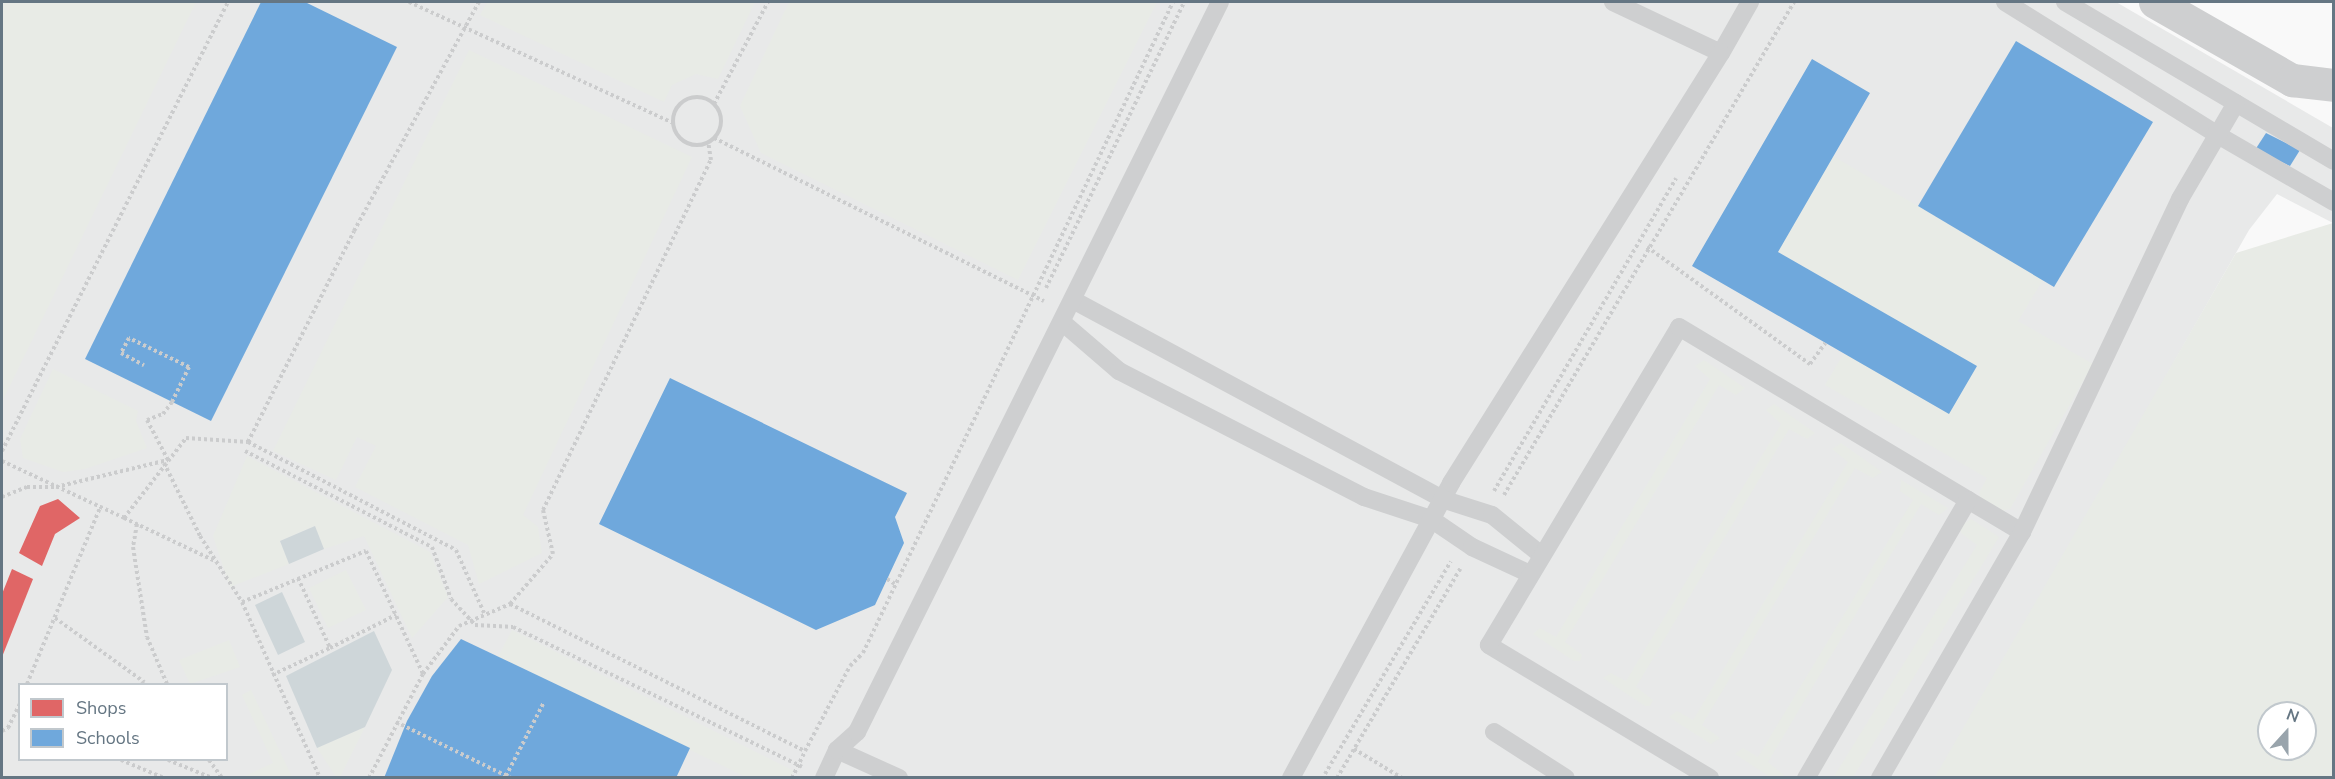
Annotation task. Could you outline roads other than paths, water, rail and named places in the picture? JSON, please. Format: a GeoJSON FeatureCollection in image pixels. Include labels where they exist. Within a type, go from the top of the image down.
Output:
{"type":"FeatureCollection","features":[{"type":"Feature","properties":{"kind":"street"},"geometry":{"type":"LineString","coordinates":[[2155,2],[2292,80],[2334,85]]}},
{"type":"Feature","properties":{"kind":"lane"},"geometry":{"type":"LineString","coordinates":[[816,774],[857,732],[1220,2]]}},
{"type":"Feature","properties":{"kind":"lane"},"geometry":{"type":"LineString","coordinates":[[1613,2],[1721,53]]}},
{"type":"Feature","properties":{"kind":"lane"},"geometry":{"type":"LineString","coordinates":[[1291,777],[1442,499],[1721,53],[1750,2]]}},
{"type":"Feature","properties":{"kind":"lane"},"geometry":{"type":"LineString","coordinates":[[2005,2],[2216,134],[2334,202]]}},
{"type":"Feature","properties":{"kind":"lane"},"geometry":{"type":"LineString","coordinates":[[2065,2],[2334,161]]}},
{"type":"Feature","properties":{"kind":"lane"},"geometry":{"type":"LineString","coordinates":[[1880,777],[2022,532],[2180,199],[2236,103]]}},
{"type":"Feature","properties":{"kind":"lane"},"geometry":{"type":"LineString","coordinates":[[1067,312],[1442,499],[1487,513],[1540,554]]}},
{"type":"Feature","properties":{"kind":"lane"},"geometry":{"type":"LineString","coordinates":[[1067,312],[1119,371],[1364,497],[1431,519],[1467,544],[1530,574]]}},
{"type":"Feature","properties":{"kind":"lane"},"geometry":{"type":"LineString","coordinates":[[1710,777],[1489,645],[1540,554],[1679,327],[2022,532]]}},
{"type":"Feature","properties":{"kind":"lane"},"geometry":{"type":"LineString","coordinates":[[1806,777],[1968,500]]}},
{"type":"Feature","properties":{"kind":"lane"},"geometry":{"type":"LineString","coordinates":[[1494,732],[1566,777]]}},
{"type":"Feature","properties":{"kind":"lane"},"geometry":{"type":"LineString","coordinates":[[835,755],[869,777]]}},
{"type":"Feature","properties":{"kind":"lane"},"geometry":{"type":"LineString","coordinates":[[835,755],[899,777]]}}]}
